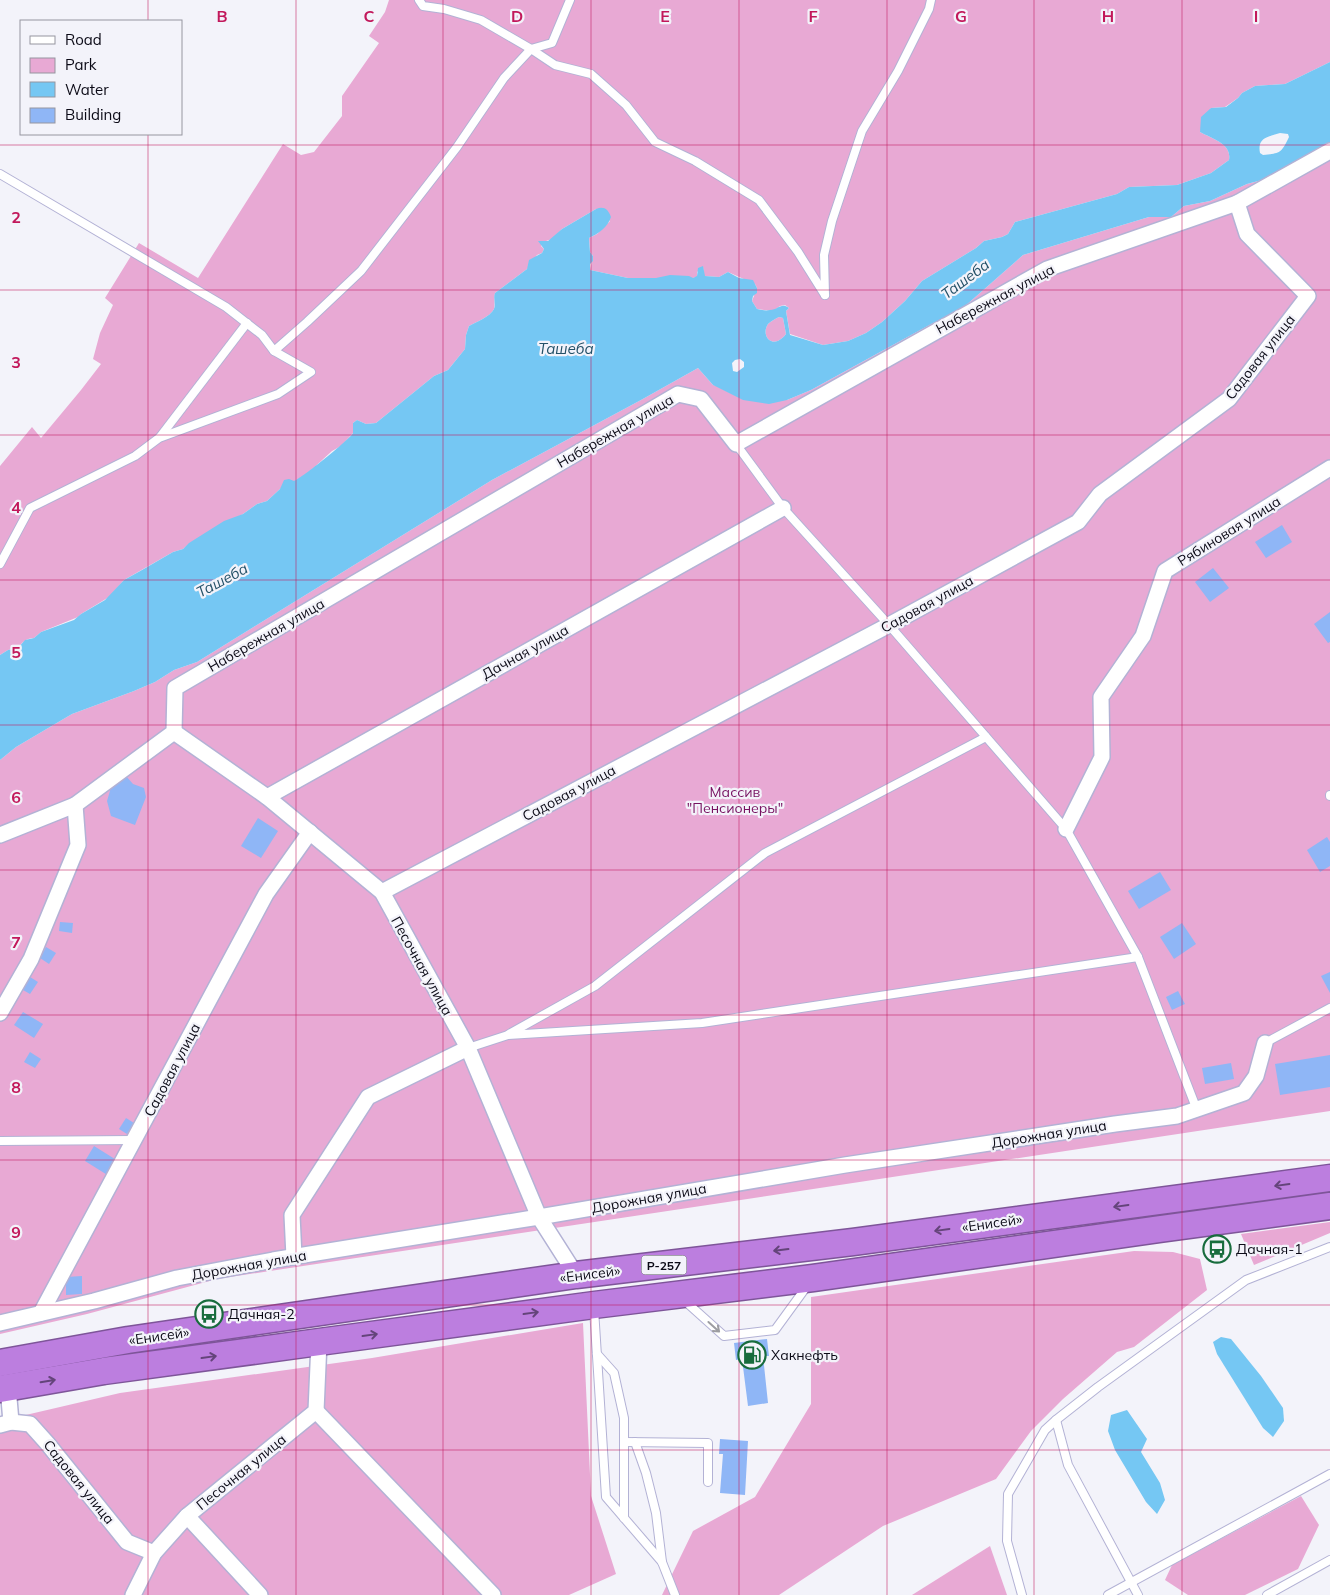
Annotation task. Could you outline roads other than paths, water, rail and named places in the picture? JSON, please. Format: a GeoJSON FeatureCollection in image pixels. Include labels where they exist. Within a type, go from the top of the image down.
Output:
{"type":"FeatureCollection","features":[{"type":"Feature","properties":{"kind":"highway","name":"«Енисей»"},"geometry":{"type":"LineString","coordinates":[[3,1380],[128,1340],[576,1275],[853,1242],[1330,1178]]}},
{"type":"Feature","properties":{"kind":"highway","name":"«Енисей»"},"geometry":{"type":"LineString","coordinates":[[3,1380],[104,1372],[594,1305],[813,1278],[1330,1206]]}},
{"type":"Feature","properties":{"kind":"street","name":"Набережная улица"},"geometry":{"type":"LineString","coordinates":[[174,732],[175,688],[678,394],[701,399],[736,444],[1047,269],[1237,204],[1330,151]]}},
{"type":"Feature","properties":{"kind":"street","name":"Садовая улица"},"geometry":{"type":"LineString","coordinates":[[382,892],[889,625],[1078,522],[1100,494],[1229,399],[1308,296],[1247,234],[1237,204]]}},
{"type":"Feature","properties":{"kind":"street","name":"Рябиновая улица"},"geometry":{"type":"LineString","coordinates":[[1066,829],[1102,758],[1101,697],[1143,636],[1165,571],[1330,468]]}},
{"type":"Feature","properties":{"kind":"street","name":"Дачная улица"},"geometry":{"type":"LineString","coordinates":[[267,797],[783,508]]}},
{"type":"Feature","properties":{"kind":"street","name":"Песочная улица"},"geometry":{"type":"LineString","coordinates":[[174,732],[267,797],[382,892],[468,1048],[539,1217],[576,1275]]}},
{"type":"Feature","properties":{"kind":"street"},"geometry":{"type":"LineString","coordinates":[[0,836],[75,804],[174,732]]}},
{"type":"Feature","properties":{"kind":"street"},"geometry":{"type":"LineString","coordinates":[[0,1013],[31,959],[78,845],[75,804]]}},
{"type":"Feature","properties":{"kind":"street","name":"Садовая улица"},"geometry":{"type":"LineString","coordinates":[[41,1313],[266,894],[310,832]]}},
{"type":"Feature","properties":{"kind":"street","name":"Дорожная улица"},"geometry":{"type":"LineString","coordinates":[[0,1322],[94,1301],[177,1278],[294,1257],[845,1164],[1177,1116],[1244,1093],[1256,1076],[1264,1043]]}},
{"type":"Feature","properties":{"kind":"street"},"geometry":{"type":"LineString","coordinates":[[294,1257],[292,1215],[368,1097],[468,1048]]}},
{"type":"Feature","properties":{"kind":"street"},"geometry":{"type":"LineString","coordinates":[[319,1342],[316,1411],[493,1595]]}},
{"type":"Feature","properties":{"kind":"street"},"geometry":{"type":"LineString","coordinates":[[3,1380],[6,1423]]}},
{"type":"Feature","properties":{"kind":"street","name":"Песочная улица"},"geometry":{"type":"LineString","coordinates":[[133,1595],[154,1553],[187,1516],[316,1411]]}},
{"type":"Feature","properties":{"kind":"street","name":"Садовая улица"},"geometry":{"type":"LineString","coordinates":[[6,1423],[30,1424],[127,1542],[154,1553]]}},
{"type":"Feature","properties":{"kind":"street"},"geometry":{"type":"LineString","coordinates":[[187,1516],[260,1595]]}},
{"type":"Feature","properties":{"kind":"lane"},"geometry":{"type":"LineString","coordinates":[[420,0],[423,6],[444,9],[482,20],[555,65],[591,74],[626,105],[655,142],[695,161],[759,200],[798,252],[825,295],[824,255],[832,221],[862,131],[898,71],[929,9],[931,0]]}},
{"type":"Feature","properties":{"kind":"lane"},"geometry":{"type":"LineString","coordinates":[[274,351],[361,271],[457,147],[504,78],[531,50],[552,43],[570,0]]}},
{"type":"Feature","properties":{"kind":"lane"},"geometry":{"type":"LineString","coordinates":[[0,174],[226,307],[262,335],[274,351],[311,372],[278,394],[159,438]]}},
{"type":"Feature","properties":{"kind":"lane"},"geometry":{"type":"LineString","coordinates":[[0,564],[30,508],[135,456],[159,438],[247,323]]}},
{"type":"Feature","properties":{"kind":"lane"},"geometry":{"type":"LineString","coordinates":[[736,444],[783,508],[889,625],[1066,829],[1138,957],[1197,1110]]}},
{"type":"Feature","properties":{"kind":"lane"},"geometry":{"type":"LineString","coordinates":[[468,1048],[508,1035],[595,986],[765,853],[986,737]]}},
{"type":"Feature","properties":{"kind":"lane"},"geometry":{"type":"LineString","coordinates":[[508,1035],[702,1024],[1138,957]]}},
{"type":"Feature","properties":{"kind":"lane"},"geometry":{"type":"LineString","coordinates":[[1264,1043],[1330,1008]]}},
{"type":"Feature","properties":{"kind":"lane"},"geometry":{"type":"LineString","coordinates":[[0,1140],[134,1140]]}},
{"type":"Feature","properties":{"kind":"lane"},"geometry":{"type":"LineString","coordinates":[[1022,1595],[1007,1541],[1008,1494],[1045,1430],[1098,1387],[1246,1280],[1330,1248]]}},
{"type":"Feature","properties":{"kind":"lane"},"geometry":{"type":"LineString","coordinates":[[678,1294],[724,1336],[775,1330],[813,1278]]}},
{"type":"Feature","properties":{"kind":"lane"},"geometry":{"type":"LineString","coordinates":[[594,1305],[606,1497],[662,1562]]}},
{"type":"Feature","properties":{"kind":"lane"},"geometry":{"type":"LineString","coordinates":[[597,1354],[614,1373],[624,1418],[624,1518]]}},
{"type":"Feature","properties":{"kind":"lane"},"geometry":{"type":"LineString","coordinates":[[1056,1420],[1068,1465],[1138,1595]]}},
{"type":"Feature","properties":{"kind":"lane"},"geometry":{"type":"LineString","coordinates":[[625,1442],[708,1443],[708,1482]]}},
{"type":"Feature","properties":{"kind":"lane"},"geometry":{"type":"LineString","coordinates":[[635,1442],[646,1473],[656,1514],[662,1562],[675,1595]]}},
{"type":"Feature","properties":{"kind":"lane"},"geometry":{"type":"LineString","coordinates":[[1108,1595],[1329,1476]]}},
{"type":"Feature","properties":{"kind":"lane"},"geometry":{"type":"LineString","coordinates":[[1268,1595],[1330,1560]]}},
{"type":"Feature","properties":{"kind":"water","name":"Ташеба"},"geometry":{"type":"Polygon","coordinates":[[[1330,62],[1330,146],[1280,175],[1247,184],[1210,201],[1184,206],[1171,217],[1149,217],[1023,255],[956,314],[933,323],[811,390],[787,400],[769,404],[743,400],[713,385],[698,368],[492,480],[197,662],[174,670],[155,682],[134,691],[72,714],[16,747],[0,760],[0,655],[8,650],[18,648],[25,640],[34,638],[41,632],[74,620],[105,600],[124,580],[173,552],[183,549],[189,543],[224,521],[243,514],[257,504],[267,501],[280,489],[284,480],[294,481],[299,478],[343,443],[353,433],[353,423],[357,420],[366,424],[376,423],[434,376],[448,370],[465,349],[469,326],[486,317],[494,309],[495,293],[527,269],[529,260],[542,253],[544,249],[538,241],[548,241],[562,229],[596,209],[605,209],[611,217],[608,224],[602,230],[589,238],[590,252],[593,256],[590,270],[628,278],[656,278],[670,275],[693,278],[697,276],[698,268],[703,266],[705,276],[719,277],[728,272],[739,278],[753,280],[757,293],[753,296],[752,301],[757,309],[773,310],[782,306],[789,308],[786,311],[790,335],[823,345],[848,341],[866,333],[882,322],[905,301],[922,281],[976,248],[984,241],[1008,234],[1015,222],[1117,194],[1129,187],[1177,185],[1211,173],[1229,160],[1229,154],[1225,146],[1200,132],[1201,117],[1211,108],[1226,107],[1242,93],[1255,86],[1285,84],[1330,62]],[[1280,133],[1264,138],[1260,144],[1260,153],[1263,155],[1273,154],[1282,150],[1289,137],[1288,134],[1280,133]],[[779,317],[772,321],[766,329],[767,337],[769,340],[777,341],[786,334],[783,318],[779,317]],[[740,359],[732,363],[733,371],[737,372],[744,367],[744,362],[740,359]]]}},
{"type":"Feature","properties":{"kind":"water"},"geometry":{"type":"Polygon","coordinates":[[[1221,1337],[1231,1339],[1261,1376],[1283,1408],[1284,1421],[1273,1437],[1263,1428],[1217,1354],[1213,1342],[1221,1337]]]}},
{"type":"Feature","properties":{"kind":"water"},"geometry":{"type":"Polygon","coordinates":[[[1127,1410],[1147,1439],[1141,1452],[1160,1483],[1165,1500],[1157,1514],[1146,1502],[1115,1450],[1108,1431],[1111,1415],[1127,1410]]]}},
{"type":"Feature","properties":{"kind":"place","name":"Дачная-1"},"geometry":{"type":"Point","coordinates":[1217,1249]}},
{"type":"Feature","properties":{"kind":"place","name":"Дачная-2"},"geometry":{"type":"Point","coordinates":[209,1314]}},
{"type":"Feature","properties":{"kind":"place","name":"Хакнефть"},"geometry":{"type":"Point","coordinates":[752,1355]}},
{"type":"Feature","properties":{"kind":"park label","name":"Массив \"Пенсионеры\""},"geometry":{"type":"Point","coordinates":[735,800]}}]}
